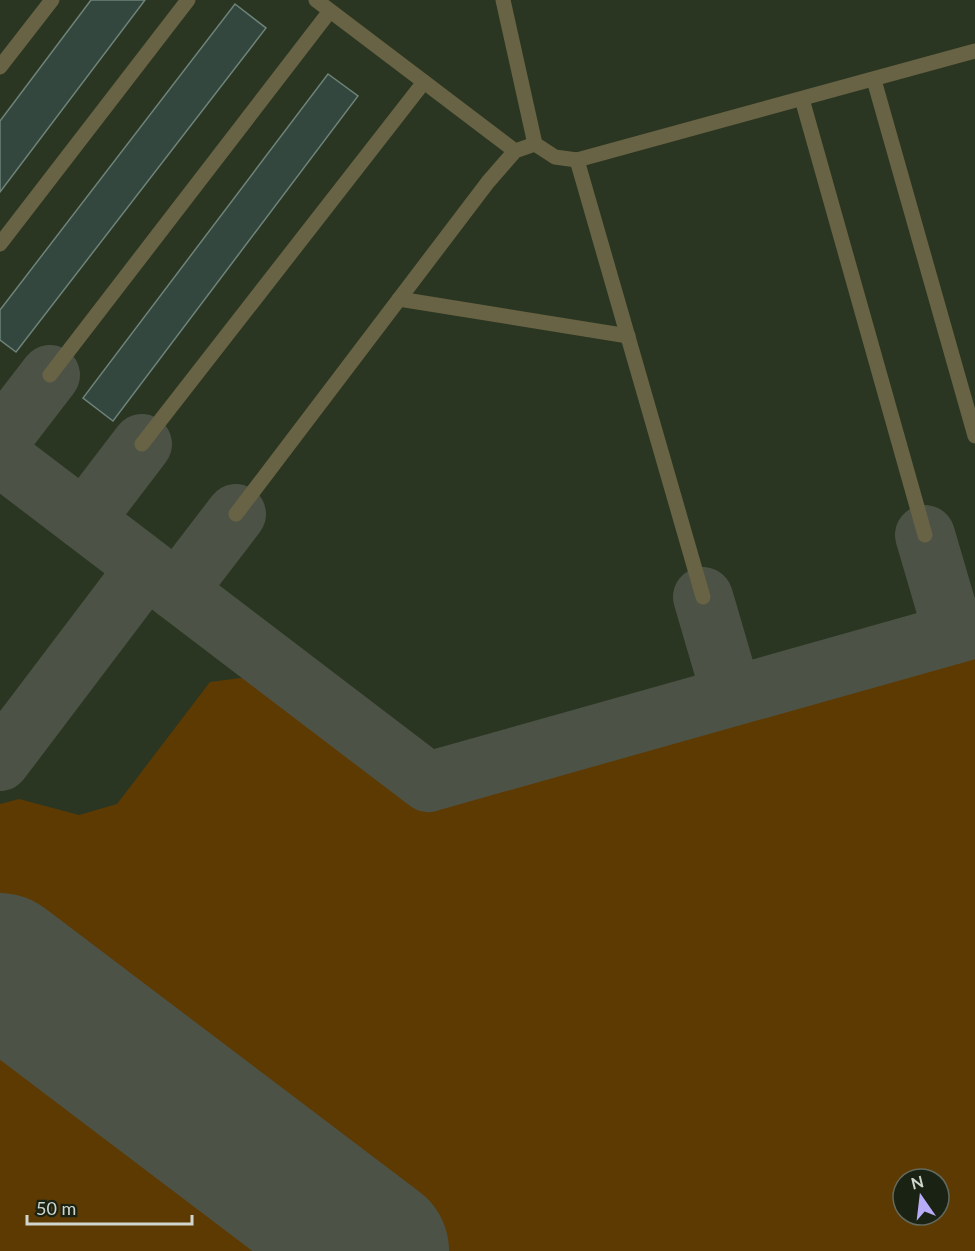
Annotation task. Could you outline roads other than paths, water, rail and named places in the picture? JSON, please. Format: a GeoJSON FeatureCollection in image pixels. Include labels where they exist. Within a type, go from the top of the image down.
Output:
{"type":"FeatureCollection","features":[{"type":"Feature","properties":{"kind":"lane"},"geometry":{"type":"LineString","coordinates":[[0,67],[52,0]]}},
{"type":"Feature","properties":{"kind":"lane"},"geometry":{"type":"LineString","coordinates":[[0,244],[188,0]]}},
{"type":"Feature","properties":{"kind":"lane"},"geometry":{"type":"LineString","coordinates":[[316,0],[515,151]]}},
{"type":"Feature","properties":{"kind":"lane"},"geometry":{"type":"LineString","coordinates":[[503,0],[535,144],[555,157],[577,160],[975,51]]}},
{"type":"Feature","properties":{"kind":"lane"},"geometry":{"type":"LineString","coordinates":[[50,375],[330,10]]}},
{"type":"Feature","properties":{"kind":"lane"},"geometry":{"type":"LineString","coordinates":[[874,80],[975,436]]}},
{"type":"Feature","properties":{"kind":"lane"},"geometry":{"type":"LineString","coordinates":[[142,444],[424,81]]}},
{"type":"Feature","properties":{"kind":"lane"},"geometry":{"type":"LineString","coordinates":[[802,99],[925,535]]}},
{"type":"Feature","properties":{"kind":"lane"},"geometry":{"type":"LineString","coordinates":[[236,514],[488,182],[515,151],[535,144]]}},
{"type":"Feature","properties":{"kind":"lane"},"geometry":{"type":"LineString","coordinates":[[577,160],[703,597]]}},
{"type":"Feature","properties":{"kind":"lane"},"geometry":{"type":"LineString","coordinates":[[399,298],[628,336]]}}]}
